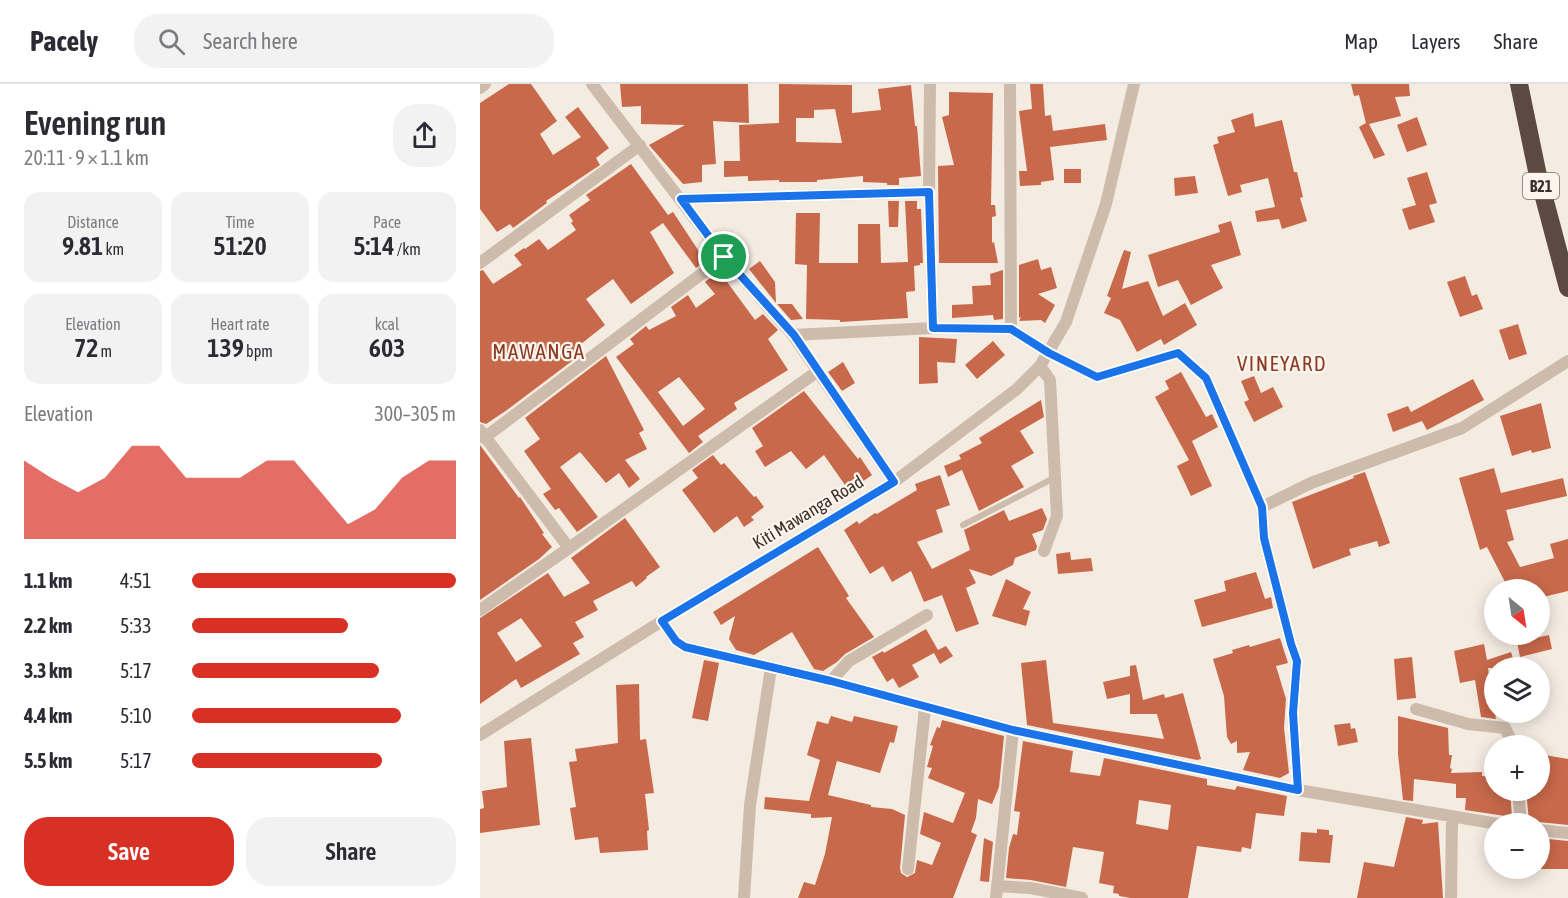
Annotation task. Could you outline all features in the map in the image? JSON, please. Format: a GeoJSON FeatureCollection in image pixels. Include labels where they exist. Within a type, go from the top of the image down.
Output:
{"type":"FeatureCollection","features":[{"type":"Feature","properties":{"kind":"highway","name":"B21"},"geometry":{"type":"LineString","coordinates":[[1519,84],[1537,171],[1568,288]]}},
{"type":"Feature","properties":{"kind":"street"},"geometry":{"type":"LineString","coordinates":[[480,88],[485,84]]}},
{"type":"Feature","properties":{"kind":"street"},"geometry":{"type":"LineString","coordinates":[[592,84],[724,257],[794,335],[894,482]]}},
{"type":"Feature","properties":{"kind":"street"},"geometry":{"type":"LineString","coordinates":[[930,84],[929,192],[933,328]]}},
{"type":"Feature","properties":{"kind":"street"},"geometry":{"type":"LineString","coordinates":[[1010,84],[1011,329]]}},
{"type":"Feature","properties":{"kind":"street","name":"Kiti Mawanga Road"},"geometry":{"type":"LineString","coordinates":[[480,735],[662,621],[894,482],[1017,389],[1040,366],[1066,322],[1106,204],[1134,84]]}},
{"type":"Feature","properties":{"kind":"street"},"geometry":{"type":"LineString","coordinates":[[480,263],[640,145]]}},
{"type":"Feature","properties":{"kind":"street"},"geometry":{"type":"LineString","coordinates":[[681,199],[929,192]]}},
{"type":"Feature","properties":{"kind":"street"},"geometry":{"type":"LineString","coordinates":[[569,548],[482,434],[724,257]]}},
{"type":"Feature","properties":{"kind":"street"},"geometry":{"type":"LineString","coordinates":[[794,335],[933,328],[1011,329],[1049,353],[1097,377],[1178,353],[1206,378],[1262,507],[1264,538],[1297,661],[1293,713],[1298,790]]}},
{"type":"Feature","properties":{"kind":"street"},"geometry":{"type":"LineString","coordinates":[[1262,507],[1311,483],[1462,428],[1568,361]]}},
{"type":"Feature","properties":{"kind":"street"},"geometry":{"type":"LineString","coordinates":[[1040,366],[1050,380],[1055,442],[1054,478],[1057,516],[1044,551]]}},
{"type":"Feature","properties":{"kind":"street"},"geometry":{"type":"LineString","coordinates":[[480,610],[818,371]]}},
{"type":"Feature","properties":{"kind":"street"},"geometry":{"type":"LineString","coordinates":[[831,681],[849,661],[927,615]]}},
{"type":"Feature","properties":{"kind":"street"},"geometry":{"type":"LineString","coordinates":[[662,621],[676,641],[685,647],[831,681],[1013,730],[1298,790],[1484,822]]}},
{"type":"Feature","properties":{"kind":"street"},"geometry":{"type":"LineString","coordinates":[[744,898],[750,806],[771,668]]}},
{"type":"Feature","properties":{"kind":"street"},"geometry":{"type":"LineString","coordinates":[[908,869],[925,708]]}},
{"type":"Feature","properties":{"kind":"street"},"geometry":{"type":"LineString","coordinates":[[1416,709],[1468,724],[1506,728],[1509,735]]}},
{"type":"Feature","properties":{"kind":"street"},"geometry":{"type":"LineString","coordinates":[[1013,730],[996,892],[1030,888],[1082,898]]}},
{"type":"Feature","properties":{"kind":"street"},"geometry":{"type":"LineString","coordinates":[[1451,898],[1452,816]]}},
{"type":"Feature","properties":{"kind":"street"},"geometry":{"type":"LineString","coordinates":[[1550,832],[1568,834]]}},
{"type":"Feature","properties":{"kind":"lane"},"geometry":{"type":"LineString","coordinates":[[963,525],[1054,478]]}},
{"type":"Feature","properties":{"kind":"building"},"geometry":{"type":"Polygon","coordinates":[[[509,84],[531,84],[557,121],[540,134],[553,155],[581,137],[565,117],[578,107],[609,148],[596,158],[600,165],[546,201],[547,203],[513,228],[510,224],[497,232],[480,209],[480,103],[509,84]]]}},
{"type":"Feature","properties":{"kind":"building"},"geometry":{"type":"Polygon","coordinates":[[[620,84],[748,84],[749,123],[713,121],[716,164],[702,165],[702,182],[683,184],[649,145],[685,125],[641,124],[641,106],[622,107],[620,84]]]}},
{"type":"Feature","properties":{"kind":"building"},"geometry":{"type":"Polygon","coordinates":[[[779,84],[852,85],[852,113],[881,110],[878,89],[911,85],[921,176],[899,178],[899,185],[863,182],[863,176],[817,180],[817,182],[748,181],[748,176],[724,177],[724,161],[740,161],[739,125],[779,123],[779,84]],[[835,109],[814,110],[814,118],[796,118],[796,142],[842,143],[835,109]]]}},
{"type":"Feature","properties":{"kind":"building"},"geometry":{"type":"Polygon","coordinates":[[[1030,84],[1043,84],[1045,116],[1051,115],[1053,131],[1105,124],[1107,140],[1050,147],[1054,180],[1041,182],[1041,185],[1020,186],[1019,171],[1027,171],[1019,111],[1032,109],[1030,84]]]}},
{"type":"Feature","properties":{"kind":"building"},"geometry":{"type":"Polygon","coordinates":[[[1351,84],[1409,84],[1410,96],[1395,97],[1401,116],[1369,124],[1385,155],[1374,159],[1359,127],[1366,123],[1359,95],[1354,96],[1351,84]]]}},
{"type":"Feature","properties":{"kind":"building"},"geometry":{"type":"Polygon","coordinates":[[[949,92],[993,93],[991,205],[995,205],[996,216],[992,217],[992,243],[994,242],[998,263],[939,263],[938,166],[954,165],[942,117],[949,115],[949,92]]]}},
{"type":"Feature","properties":{"kind":"building"},"geometry":{"type":"Polygon","coordinates":[[[1253,113],[1255,127],[1282,120],[1294,172],[1297,172],[1303,197],[1300,198],[1307,221],[1282,229],[1279,219],[1257,222],[1255,211],[1275,207],[1268,178],[1240,185],[1242,192],[1228,196],[1213,145],[1219,143],[1217,137],[1235,132],[1231,120],[1253,113]]]}},
{"type":"Feature","properties":{"kind":"building"},"geometry":{"type":"Polygon","coordinates":[[[1417,117],[1427,145],[1407,152],[1397,125],[1417,117]]]}},
{"type":"Feature","properties":{"kind":"building"},"geometry":{"type":"Polygon","coordinates":[[[631,164],[668,215],[673,212],[704,262],[696,268],[663,223],[650,232],[674,273],[631,304],[613,279],[586,299],[605,325],[576,348],[580,355],[507,410],[486,424],[480,422],[480,271],[483,270],[493,284],[522,265],[514,255],[524,248],[539,239],[548,250],[576,230],[569,215],[590,200],[586,195],[631,164]]]}},
{"type":"Feature","properties":{"kind":"building"},"geometry":{"type":"Polygon","coordinates":[[[1064,169],[1081,169],[1081,183],[1064,183],[1064,169]]]}},
{"type":"Feature","properties":{"kind":"building"},"geometry":{"type":"Polygon","coordinates":[[[1427,172],[1437,203],[1429,205],[1435,222],[1409,230],[1402,209],[1416,205],[1407,178],[1427,172]]]}},
{"type":"Feature","properties":{"kind":"building"},"geometry":{"type":"Polygon","coordinates":[[[1195,176],[1198,193],[1175,196],[1174,178],[1195,176]]]}},
{"type":"Feature","properties":{"kind":"building"},"geometry":{"type":"Polygon","coordinates":[[[888,201],[899,201],[898,227],[889,227],[888,201]]]}},
{"type":"Feature","properties":{"kind":"building"},"geometry":{"type":"Polygon","coordinates":[[[905,201],[917,201],[917,209],[921,209],[923,263],[914,266],[915,291],[906,292],[908,318],[840,322],[840,320],[806,319],[807,265],[795,264],[796,213],[820,213],[819,263],[858,263],[858,224],[880,224],[881,263],[908,262],[905,201]]]}},
{"type":"Feature","properties":{"kind":"building"},"geometry":{"type":"Polygon","coordinates":[[[1231,221],[1241,255],[1211,265],[1223,288],[1191,305],[1178,280],[1158,287],[1148,255],[1220,232],[1218,225],[1231,221]]]}},
{"type":"Feature","properties":{"kind":"building"},"geometry":{"type":"Polygon","coordinates":[[[1124,250],[1131,252],[1122,289],[1148,281],[1163,316],[1185,303],[1197,325],[1164,345],[1161,339],[1137,352],[1120,320],[1104,313],[1111,298],[1107,296],[1124,250]]]}},
{"type":"Feature","properties":{"kind":"building"},"geometry":{"type":"Polygon","coordinates":[[[1038,259],[1041,270],[1051,267],[1057,288],[1038,294],[1055,305],[1045,323],[1041,320],[1019,321],[1021,317],[1019,318],[1019,265],[1038,259]]]}},
{"type":"Feature","properties":{"kind":"building"},"geometry":{"type":"Polygon","coordinates":[[[760,261],[775,282],[776,303],[749,269],[760,261]]]}},
{"type":"Feature","properties":{"kind":"building"},"geometry":{"type":"Polygon","coordinates":[[[1003,270],[1003,319],[994,320],[993,315],[952,318],[952,305],[973,304],[972,286],[991,285],[990,274],[1003,270]]]}},
{"type":"Feature","properties":{"kind":"building"},"geometry":{"type":"Polygon","coordinates":[[[719,271],[755,320],[763,314],[778,330],[768,339],[788,370],[734,403],[737,409],[698,436],[703,442],[689,453],[616,357],[634,344],[630,339],[646,326],[649,330],[676,316],[671,307],[688,295],[696,308],[715,294],[705,282],[719,271]],[[679,377],[658,392],[683,426],[705,409],[679,377]]]}},
{"type":"Feature","properties":{"kind":"building"},"geometry":{"type":"Polygon","coordinates":[[[1465,276],[1472,296],[1477,294],[1483,309],[1460,317],[1447,282],[1465,276]]]}},
{"type":"Feature","properties":{"kind":"building"},"geometry":{"type":"Polygon","coordinates":[[[777,304],[792,304],[803,319],[791,320],[777,304]]]}},
{"type":"Feature","properties":{"kind":"building"},"geometry":{"type":"Polygon","coordinates":[[[1518,324],[1527,354],[1509,360],[1499,330],[1518,324]]]}},
{"type":"Feature","properties":{"kind":"building"},"geometry":{"type":"Polygon","coordinates":[[[919,337],[957,339],[955,363],[937,362],[938,383],[919,384],[919,337]]]}},
{"type":"Feature","properties":{"kind":"building"},"geometry":{"type":"Polygon","coordinates":[[[993,341],[1005,355],[977,379],[965,365],[993,341]]]}},
{"type":"Feature","properties":{"kind":"building"},"geometry":{"type":"Polygon","coordinates":[[[606,356],[644,430],[639,433],[647,449],[625,460],[640,479],[629,488],[619,473],[606,483],[580,452],[560,467],[598,517],[577,532],[559,508],[555,510],[543,494],[551,489],[524,451],[540,439],[525,418],[606,356]]]}},
{"type":"Feature","properties":{"kind":"building"},"geometry":{"type":"Polygon","coordinates":[[[843,362],[855,383],[842,391],[828,372],[843,362]]]}},
{"type":"Feature","properties":{"kind":"building"},"geometry":{"type":"Polygon","coordinates":[[[1181,372],[1206,417],[1212,414],[1218,427],[1192,441],[1212,486],[1191,496],[1177,466],[1189,460],[1155,397],[1169,389],[1165,381],[1181,372]]]}},
{"type":"Feature","properties":{"kind":"building"},"geometry":{"type":"Polygon","coordinates":[[[1254,376],[1261,393],[1273,387],[1283,407],[1254,422],[1244,402],[1249,400],[1241,381],[1254,376]]]}},
{"type":"Feature","properties":{"kind":"building"},"geometry":{"type":"Polygon","coordinates":[[[1473,379],[1484,400],[1427,430],[1422,421],[1393,432],[1387,414],[1408,406],[1411,412],[1473,379]]]}},
{"type":"Feature","properties":{"kind":"building"},"geometry":{"type":"Polygon","coordinates":[[[804,391],[858,459],[860,457],[872,475],[862,482],[858,476],[845,485],[824,455],[806,469],[791,451],[765,467],[755,451],[763,446],[752,428],[804,391]]]}},
{"type":"Feature","properties":{"kind":"building"},"geometry":{"type":"Polygon","coordinates":[[[1041,400],[1044,417],[1020,431],[1034,453],[1011,466],[1024,487],[979,511],[962,470],[948,477],[944,466],[961,459],[959,455],[982,443],[979,438],[1041,400]]]}},
{"type":"Feature","properties":{"kind":"building"},"geometry":{"type":"Polygon","coordinates":[[[1541,403],[1551,448],[1532,453],[1531,450],[1512,456],[1500,416],[1541,403]]]}},
{"type":"Feature","properties":{"kind":"building"},"geometry":{"type":"Polygon","coordinates":[[[480,445],[520,497],[552,547],[539,559],[480,600],[480,445]]]}},
{"type":"Feature","properties":{"kind":"building"},"geometry":{"type":"Polygon","coordinates":[[[713,455],[721,465],[724,463],[764,507],[751,517],[754,520],[744,527],[737,516],[714,533],[682,490],[698,478],[692,470],[713,455]]]}},
{"type":"Feature","properties":{"kind":"building"},"geometry":{"type":"Polygon","coordinates":[[[1494,468],[1501,493],[1563,478],[1567,496],[1506,510],[1514,540],[1507,542],[1520,567],[1554,558],[1550,544],[1568,539],[1568,591],[1550,595],[1550,579],[1503,579],[1487,547],[1480,550],[1459,478],[1494,468]]]}},
{"type":"Feature","properties":{"kind":"building"},"geometry":{"type":"Polygon","coordinates":[[[1365,472],[1390,543],[1379,547],[1377,541],[1349,549],[1351,555],[1313,569],[1292,502],[1365,472]]]}},
{"type":"Feature","properties":{"kind":"building"},"geometry":{"type":"Polygon","coordinates":[[[940,475],[950,505],[936,510],[943,532],[917,542],[932,569],[970,550],[964,530],[1004,510],[1009,521],[1042,508],[1047,519],[1043,530],[1032,534],[1037,546],[1036,550],[1015,558],[1013,565],[991,576],[969,569],[976,583],[966,588],[979,624],[956,632],[942,595],[924,602],[911,571],[892,582],[883,566],[870,574],[844,530],[857,521],[859,524],[917,490],[915,484],[940,475]]]}},
{"type":"Feature","properties":{"kind":"building"},"geometry":{"type":"Polygon","coordinates":[[[625,518],[660,567],[636,587],[632,581],[593,601],[598,610],[575,622],[584,637],[573,643],[580,654],[521,688],[516,679],[480,704],[480,618],[548,573],[564,597],[590,583],[571,558],[625,518]],[[521,618],[497,633],[516,662],[542,646],[521,618]]]}},
{"type":"Feature","properties":{"kind":"building"},"geometry":{"type":"Polygon","coordinates":[[[818,547],[849,596],[846,598],[874,637],[845,654],[823,671],[814,669],[792,632],[754,655],[736,650],[729,639],[735,616],[721,625],[713,612],[818,547]]]}},
{"type":"Feature","properties":{"kind":"building"},"geometry":{"type":"Polygon","coordinates":[[[1070,552],[1071,560],[1091,558],[1093,571],[1058,574],[1056,554],[1070,552]]]}},
{"type":"Feature","properties":{"kind":"building"},"geometry":{"type":"Polygon","coordinates":[[[1256,572],[1265,599],[1271,597],[1273,608],[1202,627],[1194,600],[1226,591],[1224,581],[1256,572]]]}},
{"type":"Feature","properties":{"kind":"building"},"geometry":{"type":"Polygon","coordinates":[[[1006,579],[1031,592],[1023,609],[1030,611],[1026,626],[992,616],[1006,579]]]}},
{"type":"Feature","properties":{"kind":"building"},"geometry":{"type":"Polygon","coordinates":[[[926,629],[938,650],[946,646],[953,656],[940,664],[934,653],[912,665],[919,677],[899,688],[893,678],[887,682],[872,657],[883,651],[884,653],[926,629]]]}},
{"type":"Feature","properties":{"kind":"building"},"geometry":{"type":"Polygon","coordinates":[[[1280,638],[1288,663],[1276,666],[1286,699],[1284,728],[1289,773],[1280,778],[1243,770],[1250,752],[1237,753],[1237,741],[1231,744],[1227,737],[1224,696],[1213,659],[1233,653],[1232,650],[1280,638]]]}},
{"type":"Feature","properties":{"kind":"building"},"geometry":{"type":"Polygon","coordinates":[[[1550,640],[1552,649],[1520,657],[1518,645],[1550,645],[1550,640]]]}},
{"type":"Feature","properties":{"kind":"building"},"geometry":{"type":"Polygon","coordinates":[[[1484,644],[1486,657],[1484,657],[1484,717],[1481,717],[1475,680],[1460,683],[1454,651],[1484,644]]]}},
{"type":"Feature","properties":{"kind":"building"},"geometry":{"type":"Polygon","coordinates":[[[1511,652],[1513,657],[1496,657],[1511,652]]]}},
{"type":"Feature","properties":{"kind":"building"},"geometry":{"type":"Polygon","coordinates":[[[1412,657],[1416,698],[1397,700],[1394,659],[1412,657]]]}},
{"type":"Feature","properties":{"kind":"building"},"geometry":{"type":"Polygon","coordinates":[[[704,660],[719,663],[708,721],[692,718],[704,660]]]}},
{"type":"Feature","properties":{"kind":"building"},"geometry":{"type":"Polygon","coordinates":[[[1046,660],[1053,723],[1164,739],[1157,714],[1130,714],[1130,694],[1107,699],[1103,682],[1130,676],[1130,666],[1136,665],[1143,700],[1164,694],[1165,698],[1183,693],[1201,759],[1027,725],[1021,663],[1046,660]]]}},
{"type":"Feature","properties":{"kind":"building"},"geometry":{"type":"Polygon","coordinates":[[[639,684],[640,740],[646,739],[654,793],[645,794],[649,830],[647,831],[648,850],[600,853],[598,837],[575,840],[570,808],[576,807],[569,762],[577,761],[575,749],[618,743],[616,685],[639,684]]]}},
{"type":"Feature","properties":{"kind":"building"},"geometry":{"type":"Polygon","coordinates":[[[831,716],[852,722],[854,716],[898,726],[894,743],[890,742],[880,773],[837,761],[828,795],[871,805],[871,807],[892,809],[905,815],[900,868],[901,873],[907,877],[915,873],[917,860],[932,865],[941,843],[920,834],[924,812],[953,823],[965,793],[928,778],[932,768],[927,767],[933,746],[930,745],[937,727],[940,728],[942,720],[1004,736],[999,787],[992,804],[978,799],[976,818],[971,832],[977,835],[953,898],[798,898],[804,882],[815,885],[825,854],[832,817],[811,818],[811,814],[764,809],[765,797],[809,801],[820,760],[807,755],[817,721],[828,724],[831,716]]]}},
{"type":"Feature","properties":{"kind":"building"},"geometry":{"type":"Polygon","coordinates":[[[1398,716],[1448,728],[1449,755],[1452,755],[1451,773],[1482,772],[1484,801],[1511,801],[1512,813],[1465,810],[1466,798],[1456,798],[1456,784],[1414,779],[1413,801],[1403,800],[1398,754],[1398,716]]]}},
{"type":"Feature","properties":{"kind":"building"},"geometry":{"type":"Polygon","coordinates":[[[1350,723],[1351,729],[1355,728],[1358,742],[1338,746],[1334,725],[1350,723]]]}},
{"type":"Feature","properties":{"kind":"building"},"geometry":{"type":"Polygon","coordinates":[[[531,738],[540,825],[480,833],[480,809],[484,808],[482,791],[507,787],[504,741],[531,738]]]}},
{"type":"Feature","properties":{"kind":"building"},"geometry":{"type":"Polygon","coordinates":[[[1023,741],[1073,751],[1070,772],[1100,776],[1104,758],[1207,779],[1207,785],[1235,790],[1237,786],[1287,796],[1284,816],[1256,813],[1251,849],[1242,847],[1241,852],[1197,846],[1188,898],[1119,896],[1113,893],[1114,886],[1099,883],[1104,852],[1073,847],[1066,887],[1006,878],[1009,848],[1013,834],[1017,835],[1020,812],[1014,811],[1023,741]],[[1139,800],[1136,824],[1168,830],[1171,805],[1139,800]]]}},
{"type":"Feature","properties":{"kind":"building"},"geometry":{"type":"Polygon","coordinates":[[[1550,756],[1568,759],[1568,825],[1550,823],[1550,813],[1528,813],[1527,801],[1550,801],[1550,756]]]}},
{"type":"Feature","properties":{"kind":"building"},"geometry":{"type":"Polygon","coordinates":[[[1406,817],[1423,820],[1422,824],[1438,822],[1443,898],[1357,898],[1364,862],[1394,867],[1406,817]]]}},
{"type":"Feature","properties":{"kind":"building"},"geometry":{"type":"Polygon","coordinates":[[[1317,829],[1329,830],[1329,835],[1333,835],[1330,863],[1299,861],[1301,832],[1317,833],[1317,829]]]}},
{"type":"Feature","properties":{"kind":"building"},"geometry":{"type":"Polygon","coordinates":[[[984,838],[993,842],[989,882],[980,881],[984,838]]]}},
{"type":"Feature","properties":{"kind":"building"},"geometry":{"type":"Polygon","coordinates":[[[1550,839],[1568,841],[1568,869],[1550,869],[1550,839]]]}},
{"type":"Feature","properties":{"kind":"district","name":"MAWANGA"},"geometry":{"type":"Point","coordinates":[539,351]}},
{"type":"Feature","properties":{"kind":"district","name":"VINEYARD"},"geometry":{"type":"Point","coordinates":[1282,363]}},
{"type":"Feature","properties":{"kind":"route"},"geometry":{"type":"LineString","coordinates":[[929,192],[933,328],[1011,329],[1049,353],[1097,377],[1178,353],[1206,378],[1262,507],[1264,538],[1297,661],[1293,713],[1298,790],[1013,730],[831,681],[685,647],[676,641],[662,621],[894,482],[794,335],[724,257],[681,199],[929,192]]}}]}
